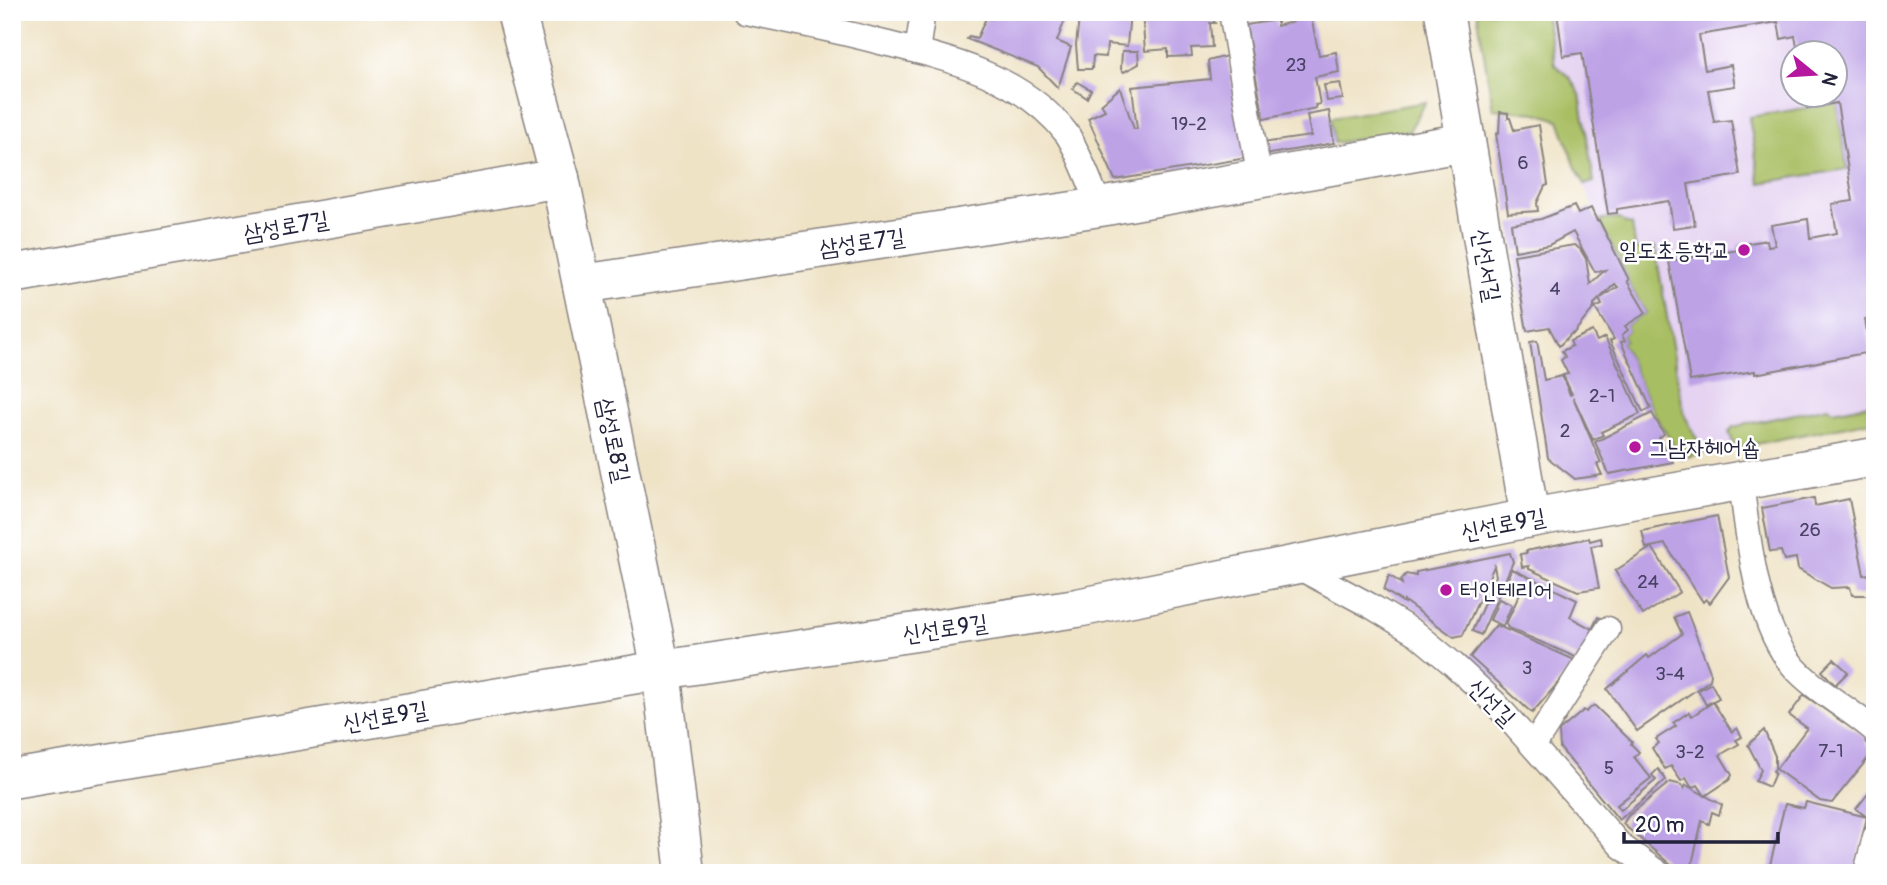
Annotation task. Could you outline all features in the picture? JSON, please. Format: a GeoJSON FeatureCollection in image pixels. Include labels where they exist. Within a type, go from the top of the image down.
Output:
{"type":"FeatureCollection","features":[{"type":"Feature","properties":{"kind":"street","name":"삼성로8길"},"geometry":{"type":"LineString","coordinates":[[516,12],[560,178],[661,670],[685,873]]}},
{"type":"Feature","properties":{"kind":"street","name":"신선서길"},"geometry":{"type":"LineString","coordinates":[[1444,12],[1531,518]]}},
{"type":"Feature","properties":{"kind":"street","name":"삼성로7길"},"geometry":{"type":"LineString","coordinates":[[582,284],[1100,207],[1466,142]]}},
{"type":"Feature","properties":{"kind":"street","name":"삼성로7길"},"geometry":{"type":"LineString","coordinates":[[12,274],[560,178]]}},
{"type":"Feature","properties":{"kind":"street","name":"신선로9길"},"geometry":{"type":"LineString","coordinates":[[12,779],[661,670],[1077,608],[1531,518],[1875,457]]}},
{"type":"Feature","properties":{"kind":"lane"},"geometry":{"type":"LineString","coordinates":[[745,12],[817,26],[917,51],[986,73],[1031,98],[1068,135],[1100,207]]}},
{"type":"Feature","properties":{"kind":"lane"},"geometry":{"type":"LineString","coordinates":[[917,51],[923,12]]}},
{"type":"Feature","properties":{"kind":"lane"},"geometry":{"type":"LineString","coordinates":[[1231,12],[1261,180]]}},
{"type":"Feature","properties":{"kind":"lane"},"geometry":{"type":"LineString","coordinates":[[1741,482],[1751,553],[1767,618],[1779,646],[1807,680],[1859,716],[1875,731]]}},
{"type":"Feature","properties":{"kind":"lane","name":"신선길"},"geometry":{"type":"LineString","coordinates":[[1296,566],[1417,634],[1495,703],[1620,846],[1658,873]]}},
{"type":"Feature","properties":{"kind":"lane"},"geometry":{"type":"LineString","coordinates":[[1534,746],[1608,629]]}},
{"type":"Feature","properties":{"kind":"lane"},"geometry":{"type":"LineString","coordinates":[[1866,873],[1875,836]]}},
{"type":"Feature","properties":{"kind":"shaded area","name":"일도초등학교"},"geometry":{"type":"Polygon","coordinates":[[[1477,12],[1875,12],[1875,420],[1681,458],[1651,408],[1621,342],[1625,340],[1622,335],[1628,330],[1625,326],[1646,313],[1627,281],[1599,220],[1559,120],[1537,113],[1493,109],[1477,12]]]}},
{"type":"Feature","properties":{"kind":"green space"},"geometry":{"type":"Polygon","coordinates":[[[1477,12],[1545,12],[1555,65],[1569,77],[1580,94],[1594,182],[1585,184],[1576,168],[1559,120],[1537,113],[1493,109],[1477,12]]]}},
{"type":"Feature","properties":{"kind":"green space"},"geometry":{"type":"Polygon","coordinates":[[[1426,102],[1409,131],[1334,143],[1331,118],[1426,102]]]}},
{"type":"Feature","properties":{"kind":"green space"},"geometry":{"type":"Polygon","coordinates":[[[1806,108],[1838,108],[1847,169],[1760,183],[1749,117],[1806,108]]]}},
{"type":"Feature","properties":{"kind":"green space"},"geometry":{"type":"Polygon","coordinates":[[[1620,219],[1632,225],[1636,250],[1655,247],[1685,416],[1704,453],[1681,458],[1651,408],[1621,342],[1625,340],[1622,335],[1628,330],[1625,326],[1646,313],[1627,281],[1599,220],[1620,219]]]}},
{"type":"Feature","properties":{"kind":"green space"},"geometry":{"type":"Polygon","coordinates":[[[1869,404],[1872,421],[1735,448],[1729,432],[1733,427],[1828,407],[1833,411],[1869,404]]]}},
{"type":"Feature","properties":{"kind":"building"},"geometry":{"type":"Polygon","coordinates":[[[994,12],[1068,12],[1057,41],[1071,47],[1058,88],[1038,67],[967,39],[969,36],[977,38],[986,18],[991,19],[994,12]]]}},
{"type":"Feature","properties":{"kind":"building"},"geometry":{"type":"Polygon","coordinates":[[[1076,12],[1130,12],[1127,46],[1107,44],[1106,57],[1093,56],[1092,69],[1078,69],[1076,45],[1079,18],[1075,18],[1076,12]]]}},
{"type":"Feature","properties":{"kind":"building"},"geometry":{"type":"Polygon","coordinates":[[[1142,12],[1209,12],[1215,23],[1210,23],[1212,47],[1191,48],[1192,56],[1168,57],[1168,49],[1145,51],[1142,12]]]}},
{"type":"Feature","properties":{"kind":"building"},"geometry":{"type":"Polygon","coordinates":[[[1286,12],[1310,12],[1319,55],[1336,52],[1339,72],[1315,77],[1320,104],[1315,105],[1316,108],[1264,119],[1246,25],[1277,20],[1277,26],[1295,21],[1294,14],[1286,15],[1286,12]]]}},
{"type":"Feature","properties":{"kind":"building"},"geometry":{"type":"Polygon","coordinates":[[[1557,12],[1875,12],[1875,338],[1872,336],[1869,318],[1865,319],[1870,352],[1755,374],[1755,371],[1690,381],[1669,261],[1739,250],[1738,245],[1767,240],[1768,246],[1775,245],[1771,225],[1808,219],[1810,238],[1837,233],[1832,204],[1853,201],[1838,108],[1848,108],[1848,38],[1781,38],[1778,22],[1699,35],[1705,70],[1731,65],[1735,86],[1708,90],[1714,122],[1731,120],[1740,175],[1688,184],[1695,225],[1673,228],[1669,201],[1617,209],[1617,213],[1608,214],[1582,53],[1563,56],[1557,12]]]}},
{"type":"Feature","properties":{"kind":"building"},"geometry":{"type":"Polygon","coordinates":[[[1122,51],[1138,51],[1139,64],[1124,72],[1121,69],[1122,51]]]}},
{"type":"Feature","properties":{"kind":"building"},"geometry":{"type":"Polygon","coordinates":[[[1227,56],[1247,158],[1115,180],[1088,118],[1105,110],[1101,104],[1120,88],[1134,129],[1137,129],[1132,87],[1210,79],[1208,61],[1227,56]]]}},
{"type":"Feature","properties":{"kind":"building"},"geometry":{"type":"Polygon","coordinates":[[[1077,82],[1091,90],[1087,98],[1073,89],[1077,82]]]}},
{"type":"Feature","properties":{"kind":"building"},"geometry":{"type":"Polygon","coordinates":[[[1340,83],[1343,99],[1327,101],[1324,85],[1340,83]]]}},
{"type":"Feature","properties":{"kind":"building"},"geometry":{"type":"Polygon","coordinates":[[[1329,111],[1334,143],[1264,155],[1262,143],[1311,136],[1307,115],[1329,111]]]}},
{"type":"Feature","properties":{"kind":"building"},"geometry":{"type":"Polygon","coordinates":[[[1500,112],[1508,113],[1514,130],[1539,125],[1548,185],[1537,203],[1538,211],[1508,213],[1496,134],[1499,133],[1500,112]]]}},
{"type":"Feature","properties":{"kind":"building"},"geometry":{"type":"Polygon","coordinates":[[[1574,206],[1578,214],[1591,208],[1646,313],[1625,326],[1628,330],[1622,335],[1625,341],[1621,342],[1651,408],[1643,412],[1610,341],[1614,339],[1595,308],[1602,305],[1599,299],[1573,334],[1559,346],[1549,327],[1527,331],[1514,255],[1574,245],[1586,259],[1590,284],[1605,270],[1595,272],[1573,232],[1549,245],[1515,251],[1511,224],[1541,219],[1574,206]],[[1615,284],[1600,299],[1618,287],[1615,284]]]}},
{"type":"Feature","properties":{"kind":"building"},"geometry":{"type":"Polygon","coordinates":[[[1592,331],[1597,341],[1605,337],[1640,414],[1601,432],[1603,435],[1593,440],[1573,397],[1601,463],[1597,464],[1602,475],[1575,479],[1548,458],[1530,342],[1537,341],[1544,380],[1562,376],[1570,395],[1572,394],[1563,375],[1568,374],[1561,360],[1565,357],[1562,351],[1572,346],[1570,341],[1592,331]]]}},
{"type":"Feature","properties":{"kind":"building"},"geometry":{"type":"Polygon","coordinates":[[[1652,413],[1664,434],[1659,438],[1673,462],[1609,474],[1595,442],[1652,413]]]}},
{"type":"Feature","properties":{"kind":"building"},"geometry":{"type":"Polygon","coordinates":[[[1814,498],[1815,506],[1849,499],[1864,575],[1875,573],[1875,595],[1852,595],[1850,587],[1831,588],[1798,569],[1796,558],[1784,560],[1781,551],[1770,552],[1762,508],[1814,498]]]}},
{"type":"Feature","properties":{"kind":"building"},"geometry":{"type":"Polygon","coordinates":[[[1717,516],[1729,577],[1710,603],[1706,599],[1703,602],[1665,544],[1646,548],[1642,531],[1717,516]]]}},
{"type":"Feature","properties":{"kind":"building"},"geometry":{"type":"Polygon","coordinates":[[[1589,538],[1590,541],[1601,538],[1602,544],[1591,546],[1599,588],[1578,591],[1529,569],[1529,566],[1522,567],[1520,554],[1527,553],[1526,551],[1589,538]]]}},
{"type":"Feature","properties":{"kind":"building"},"geometry":{"type":"Polygon","coordinates":[[[1652,547],[1680,592],[1643,615],[1615,571],[1652,547]]]}},
{"type":"Feature","properties":{"kind":"building"},"geometry":{"type":"Polygon","coordinates":[[[1510,553],[1513,562],[1481,635],[1472,631],[1496,576],[1494,566],[1463,635],[1454,637],[1384,590],[1389,575],[1402,584],[1401,580],[1406,574],[1416,576],[1416,572],[1510,553]]]}},
{"type":"Feature","properties":{"kind":"building"},"geometry":{"type":"Polygon","coordinates":[[[1512,569],[1577,600],[1570,617],[1592,629],[1598,617],[1602,619],[1580,659],[1508,628],[1506,624],[1520,593],[1505,586],[1512,569]]]}},
{"type":"Feature","properties":{"kind":"building"},"geometry":{"type":"Polygon","coordinates":[[[1499,599],[1512,605],[1503,626],[1490,620],[1499,599]]]}},
{"type":"Feature","properties":{"kind":"building"},"geometry":{"type":"Polygon","coordinates":[[[1687,612],[1711,674],[1710,680],[1637,731],[1607,689],[1647,655],[1649,658],[1682,634],[1674,617],[1687,612]]]}},
{"type":"Feature","properties":{"kind":"building"},"geometry":{"type":"Polygon","coordinates":[[[1496,625],[1577,661],[1532,713],[1470,657],[1496,625]]]}},
{"type":"Feature","properties":{"kind":"building"},"geometry":{"type":"Polygon","coordinates":[[[1834,659],[1848,672],[1835,685],[1822,671],[1834,659]]]}},
{"type":"Feature","properties":{"kind":"building"},"geometry":{"type":"Polygon","coordinates":[[[1711,683],[1719,698],[1706,705],[1698,690],[1711,683]]]}},
{"type":"Feature","properties":{"kind":"building"},"geometry":{"type":"Polygon","coordinates":[[[1804,695],[1867,739],[1865,742],[1873,752],[1832,803],[1820,801],[1776,769],[1807,728],[1789,715],[1804,695]]]}},
{"type":"Feature","properties":{"kind":"building"},"geometry":{"type":"Polygon","coordinates":[[[1713,702],[1732,732],[1737,728],[1742,737],[1736,740],[1739,744],[1720,755],[1732,775],[1729,780],[1705,796],[1698,785],[1692,788],[1686,778],[1681,781],[1671,766],[1665,769],[1652,748],[1659,743],[1656,739],[1676,726],[1673,723],[1689,712],[1692,716],[1713,702]]]}},
{"type":"Feature","properties":{"kind":"building"},"geometry":{"type":"Polygon","coordinates":[[[1594,705],[1632,742],[1639,752],[1634,757],[1651,778],[1617,805],[1621,810],[1656,780],[1652,775],[1658,769],[1666,780],[1619,820],[1560,748],[1559,731],[1594,705]]]}},
{"type":"Feature","properties":{"kind":"building"},"geometry":{"type":"Polygon","coordinates":[[[1764,730],[1775,756],[1775,773],[1769,787],[1755,781],[1761,770],[1748,745],[1764,730]]]}},
{"type":"Feature","properties":{"kind":"building"},"geometry":{"type":"Polygon","coordinates":[[[1670,782],[1682,785],[1684,789],[1686,785],[1722,805],[1719,815],[1712,812],[1709,824],[1702,821],[1692,864],[1694,872],[1671,865],[1623,824],[1628,816],[1670,782]]]}},
{"type":"Feature","properties":{"kind":"building"},"geometry":{"type":"Polygon","coordinates":[[[1875,785],[1875,810],[1868,819],[1856,809],[1875,785]]]}},
{"type":"Feature","properties":{"kind":"building"},"geometry":{"type":"Polygon","coordinates":[[[1806,802],[1867,817],[1854,873],[1768,873],[1785,804],[1804,808],[1806,802]]]}},
{"type":"Feature","properties":{"kind":"place","name":"일도초등학교"},"geometry":{"type":"Point","coordinates":[1744,250]}},
{"type":"Feature","properties":{"kind":"place","name":"그남자헤어숍"},"geometry":{"type":"Point","coordinates":[1635,447]}},
{"type":"Feature","properties":{"kind":"place","name":"터인테리어"},"geometry":{"type":"Point","coordinates":[1446,590]}}]}
